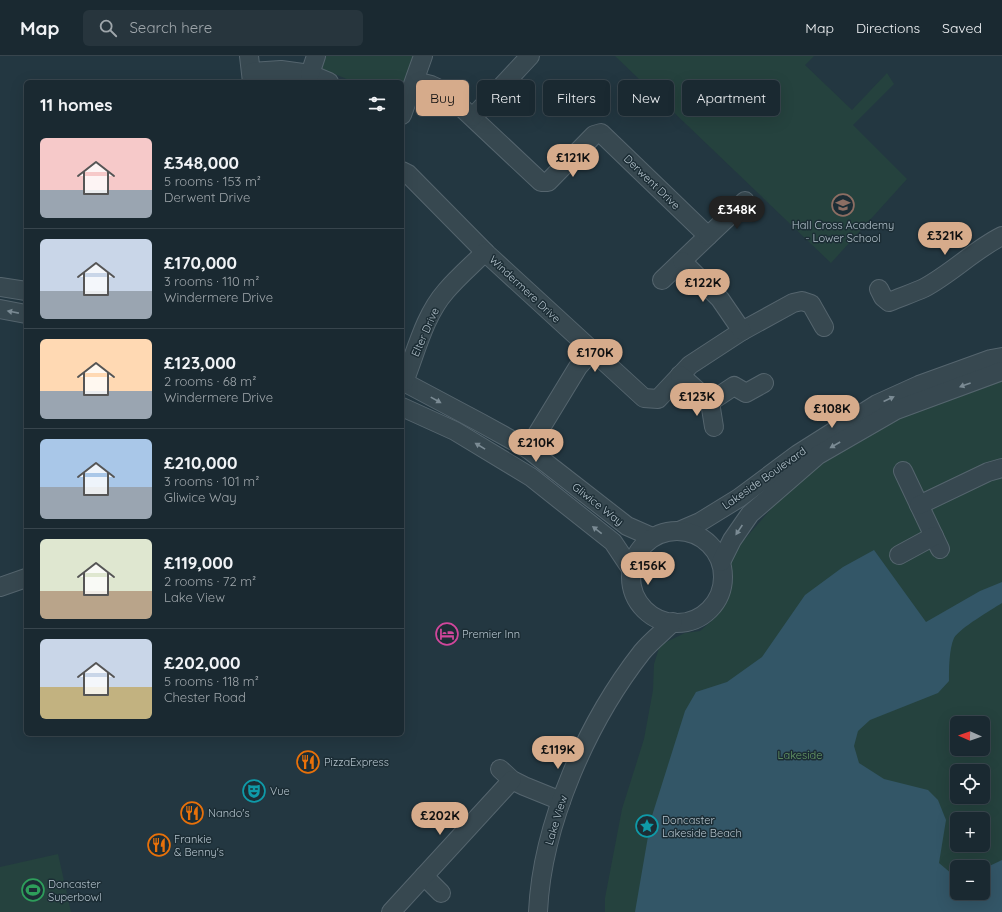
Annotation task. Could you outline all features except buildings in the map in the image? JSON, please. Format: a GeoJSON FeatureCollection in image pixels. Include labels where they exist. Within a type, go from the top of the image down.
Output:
{"type":"FeatureCollection","features":[{"type":"Feature","properties":{"kind":"street"},"geometry":{"type":"LineString","coordinates":[[310,74],[316,56]]}},
{"type":"Feature","properties":{"kind":"street"},"geometry":{"type":"LineString","coordinates":[[404,109],[423,56]]}},
{"type":"Feature","properties":{"kind":"street"},"geometry":{"type":"LineString","coordinates":[[473,117],[530,56]]}},
{"type":"Feature","properties":{"kind":"street"},"geometry":{"type":"LineString","coordinates":[[251,70],[281,70],[310,74],[324,80]]}},
{"type":"Feature","properties":{"kind":"street","name":"Derwent Drive"},"geometry":{"type":"LineString","coordinates":[[415,81],[431,85],[444,91],[541,182],[548,182],[594,135],[601,133],[708,236]]}},
{"type":"Feature","properties":{"kind":"street","name":"Windermere Drive"},"geometry":{"type":"LineString","coordinates":[[404,172],[408,174],[485,252],[644,398],[658,399],[690,365],[742,331],[793,303],[802,301],[811,304],[824,328]]}},
{"type":"Feature","properties":{"kind":"street"},"geometry":{"type":"LineString","coordinates":[[662,280],[745,201]]}},
{"type":"Feature","properties":{"kind":"street"},"geometry":{"type":"LineString","coordinates":[[880,289],[883,297],[889,302],[924,288],[990,242],[1002,236]]}},
{"type":"Feature","properties":{"kind":"street","name":"Elter Drive"},"geometry":{"type":"LineString","coordinates":[[404,379],[425,325],[445,291],[485,252]]}},
{"type":"Feature","properties":{"kind":"street"},"geometry":{"type":"LineString","coordinates":[[682,261],[720,299],[742,331]]}},
{"type":"Feature","properties":{"kind":"street"},"geometry":{"type":"LineString","coordinates":[[0,287],[24,292]]}},
{"type":"Feature","properties":{"kind":"street"},"geometry":{"type":"LineString","coordinates":[[0,309],[24,314]]}},
{"type":"Feature","properties":{"kind":"street"},"geometry":{"type":"LineString","coordinates":[[528,449],[578,367],[592,351]]}},
{"type":"Feature","properties":{"kind":"street","name":"Lakeside Boulevard"},"geometry":{"type":"LineString","coordinates":[[679,531],[700,522],[740,498],[798,454],[877,404],[919,385],[1002,357]]}},
{"type":"Feature","properties":{"kind":"street","name":"Lakeside Boulevard"},"geometry":{"type":"LineString","coordinates":[[721,562],[732,540],[750,514],[818,455],[896,410],[1002,372]]}},
{"type":"Feature","properties":{"kind":"street"},"geometry":{"type":"LineString","coordinates":[[680,375],[710,402],[714,427]]}},
{"type":"Feature","properties":{"kind":"street","name":"Gliwice Way"},"geometry":{"type":"LineString","coordinates":[[404,383],[528,449],[627,526],[652,538]]}},
{"type":"Feature","properties":{"kind":"street"},"geometry":{"type":"LineString","coordinates":[[710,402],[734,386],[746,393],[764,383]]}},
{"type":"Feature","properties":{"kind":"street","name":"Gliwice Way"},"geometry":{"type":"LineString","coordinates":[[404,408],[455,431],[531,477],[613,542],[631,569]]}},
{"type":"Feature","properties":{"kind":"street"},"geometry":{"type":"LineString","coordinates":[[899,555],[937,543],[903,471]]}},
{"type":"Feature","properties":{"kind":"street"},"geometry":{"type":"LineString","coordinates":[[919,505],[988,472],[1001,473]]}},
{"type":"Feature","properties":{"kind":"street"},"geometry":{"type":"LineString","coordinates":[[668,531],[687,531],[700,536],[712,546],[721,562],[724,578],[718,598],[708,611],[693,620],[677,623],[661,620],[643,609],[636,599],[632,585],[631,569],[637,554],[652,538],[668,531]]}},
{"type":"Feature","properties":{"kind":"street"},"geometry":{"type":"LineString","coordinates":[[0,587],[24,579]]}},
{"type":"Feature","properties":{"kind":"street","name":"Lake View"},"geometry":{"type":"LineString","coordinates":[[643,651],[648,613]]}},
{"type":"Feature","properties":{"kind":"street","name":"Lake View"},"geometry":{"type":"LineString","coordinates":[[538,912],[544,859],[561,801],[578,759],[606,705],[643,651],[673,622]]}},
{"type":"Feature","properties":{"kind":"street"},"geometry":{"type":"LineString","coordinates":[[391,912],[424,876],[506,774],[524,786],[561,801]]}},
{"type":"Feature","properties":{"kind":"street"},"geometry":{"type":"LineString","coordinates":[[424,876],[441,893]]}},
{"type":"Feature","properties":{"kind":"green space"},"geometry":{"type":"Polygon","coordinates":[[[322,56],[415,56],[404,85],[404,80],[349,80],[320,68],[322,56]]]}},
{"type":"Feature","properties":{"kind":"green space"},"geometry":{"type":"Polygon","coordinates":[[[615,56],[814,56],[805,65],[852,110],[887,73],[894,84],[853,125],[907,179],[831,263],[674,113],[674,80],[640,80],[615,56]]]}},
{"type":"Feature","properties":{"kind":"green space","name":"Lakeside"},"geometry":{"type":"Polygon","coordinates":[[[1002,372],[1002,912],[605,912],[605,898],[622,809],[644,739],[653,690],[654,664],[660,645],[685,633],[700,631],[716,617],[727,597],[731,555],[818,455],[1002,372]]]}},
{"type":"Feature","properties":{"kind":"green space","name":"Doncaster Superbowl"},"geometry":{"type":"Polygon","coordinates":[[[58,854],[71,912],[0,912],[0,867],[58,854]]]}},
{"type":"Feature","properties":{"kind":"water","name":"Lakeside"},"geometry":{"type":"Polygon","coordinates":[[[874,550],[926,622],[980,591],[1002,582],[1002,603],[969,624],[954,638],[950,653],[949,681],[938,693],[870,720],[858,731],[854,746],[859,763],[884,779],[928,790],[938,800],[946,820],[939,863],[950,872],[950,900],[990,900],[990,866],[1002,860],[1002,912],[635,912],[651,819],[685,711],[696,692],[727,682],[762,657],[805,595],[843,567],[874,550]]]}},
{"type":"Feature","properties":{"kind":"place","name":"Hall Cross Academy - Lower School"},"geometry":{"type":"Point","coordinates":[843,205]}},
{"type":"Feature","properties":{"kind":"place","name":"Premier Inn"},"geometry":{"type":"Point","coordinates":[447,634]}},
{"type":"Feature","properties":{"kind":"place","name":"PizzaExpress"},"geometry":{"type":"Point","coordinates":[308,762]}},
{"type":"Feature","properties":{"kind":"place","name":"Vue"},"geometry":{"type":"Point","coordinates":[254,791]}},
{"type":"Feature","properties":{"kind":"place","name":"Nando's"},"geometry":{"type":"Point","coordinates":[192,813]}},
{"type":"Feature","properties":{"kind":"place","name":"Doncaster Lakeside Beach"},"geometry":{"type":"Point","coordinates":[647,826]}},
{"type":"Feature","properties":{"kind":"place","name":"Frankie & Benny's"},"geometry":{"type":"Point","coordinates":[159,845]}},
{"type":"Feature","properties":{"kind":"place","name":"Doncaster Superbowl"},"geometry":{"type":"Point","coordinates":[33,890]}}]}
